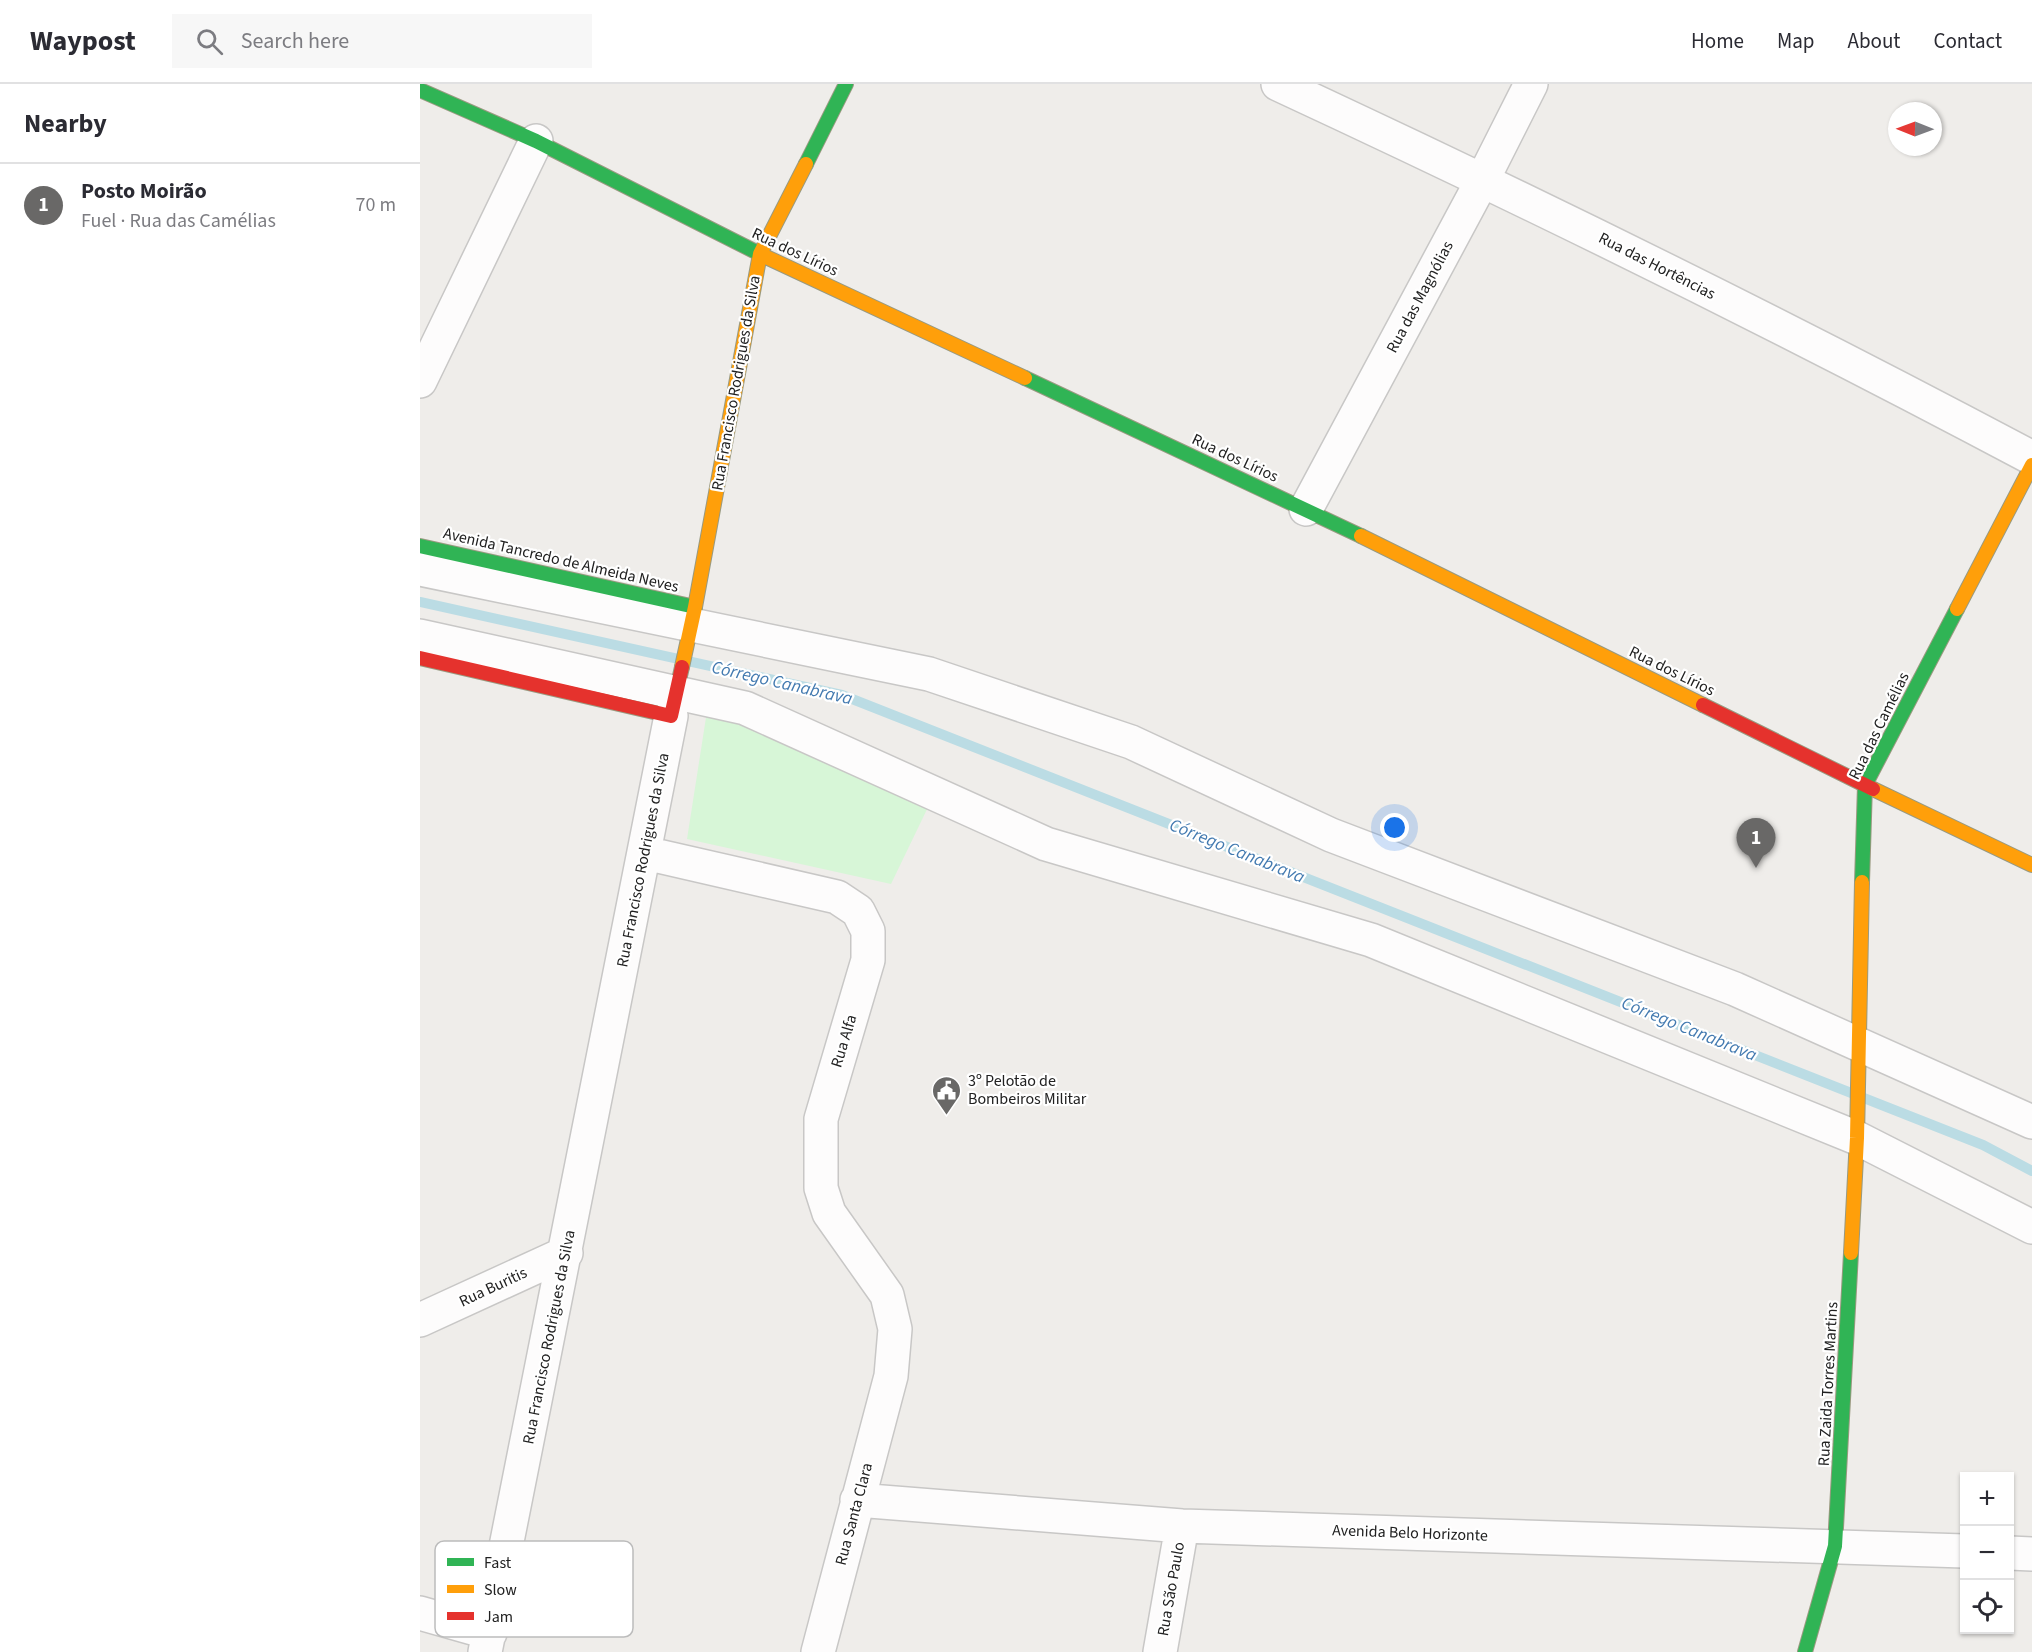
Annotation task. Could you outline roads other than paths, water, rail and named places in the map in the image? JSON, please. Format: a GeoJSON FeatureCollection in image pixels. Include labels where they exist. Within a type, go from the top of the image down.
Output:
{"type":"FeatureCollection","features":[{"type":"Feature","properties":{"kind":"street","name":"Rua Francisco Rodrigues da Silva"},"geometry":{"type":"LineString","coordinates":[[508,1541],[691,623],[760,254],[846,84]]}},
{"type":"Feature","properties":{"kind":"street","name":"Rua das Hortências"},"geometry":{"type":"LineString","coordinates":[[1278,84],[1483,179],[1879,377],[2032,458]]}},
{"type":"Feature","properties":{"kind":"street","name":"Rua das Magnólias"},"geometry":{"type":"LineString","coordinates":[[1306,509],[1483,179],[1531,84]]}},
{"type":"Feature","properties":{"kind":"street","name":"Rua dos Lírios"},"geometry":{"type":"LineString","coordinates":[[420,90],[536,141],[760,254],[1306,509],[2032,865]]}},
{"type":"Feature","properties":{"kind":"street"},"geometry":{"type":"LineString","coordinates":[[420,381],[536,141]]}},
{"type":"Feature","properties":{"kind":"street","name":"Rua das Camélias"},"geometry":{"type":"LineString","coordinates":[[1857,1126],[1865,785],[2032,465]]}},
{"type":"Feature","properties":{"kind":"street","name":"Avenida Tancredo de Almeida Neves"},"geometry":{"type":"LineString","coordinates":[[420,546],[691,623]]}},
{"type":"Feature","properties":{"kind":"street"},"geometry":{"type":"LineString","coordinates":[[420,569],[691,623],[928,675],[1131,742],[1331,835],[1735,989],[1858,1055],[2032,1122]]}},
{"type":"Feature","properties":{"kind":"street"},"geometry":{"type":"LineString","coordinates":[[420,636],[675,696]]}},
{"type":"Feature","properties":{"kind":"street"},"geometry":{"type":"LineString","coordinates":[[420,658],[745,708],[1046,844],[1371,940],[1857,1126],[2032,1227]]}},
{"type":"Feature","properties":{"kind":"street","name":"Rua Alfa"},"geometry":{"type":"LineString","coordinates":[[645,853],[837,897],[858,911],[868,931],[868,960],[821,1119],[821,1188],[829,1213],[887,1295],[895,1329],[891,1376]]}},
{"type":"Feature","properties":{"kind":"street","name":"Rua Zaida Torres Martins"},"geometry":{"type":"LineString","coordinates":[[1805,1652],[1836,1546],[1857,1126]]}},
{"type":"Feature","properties":{"kind":"street","name":"Rua Buritis"},"geometry":{"type":"LineString","coordinates":[[420,1320],[566,1253]]}},
{"type":"Feature","properties":{"kind":"street","name":"Rua Santa Clara"},"geometry":{"type":"LineString","coordinates":[[818,1652],[891,1376]]}},
{"type":"Feature","properties":{"kind":"street","name":"Avenida Belo Horizonte"},"geometry":{"type":"LineString","coordinates":[[857,1500],[1182,1526],[1960,1551]]}},
{"type":"Feature","properties":{"kind":"street","name":"Rua São Paulo"},"geometry":{"type":"LineString","coordinates":[[1160,1652],[1182,1526]]}},
{"type":"Feature","properties":{"kind":"street"},"geometry":{"type":"LineString","coordinates":[[2014,1553],[2032,1554]]}},
{"type":"Feature","properties":{"kind":"street"},"geometry":{"type":"LineString","coordinates":[[420,1613],[435,1619]]}},
{"type":"Feature","properties":{"kind":"waterway","name":"Córrego Canabrava"},"geometry":{"type":"LineString","coordinates":[[420,602],[842,695],[1983,1145],[2032,1171]]}},
{"type":"Feature","properties":{"kind":"place","name":"Posto Moirão"},"geometry":{"type":"Point","coordinates":[1756,868]}},
{"type":"Feature","properties":{"kind":"place","name":"3º Pelotão de Bombeiros Militar"},"geometry":{"type":"Point","coordinates":[947,1116]}}]}
